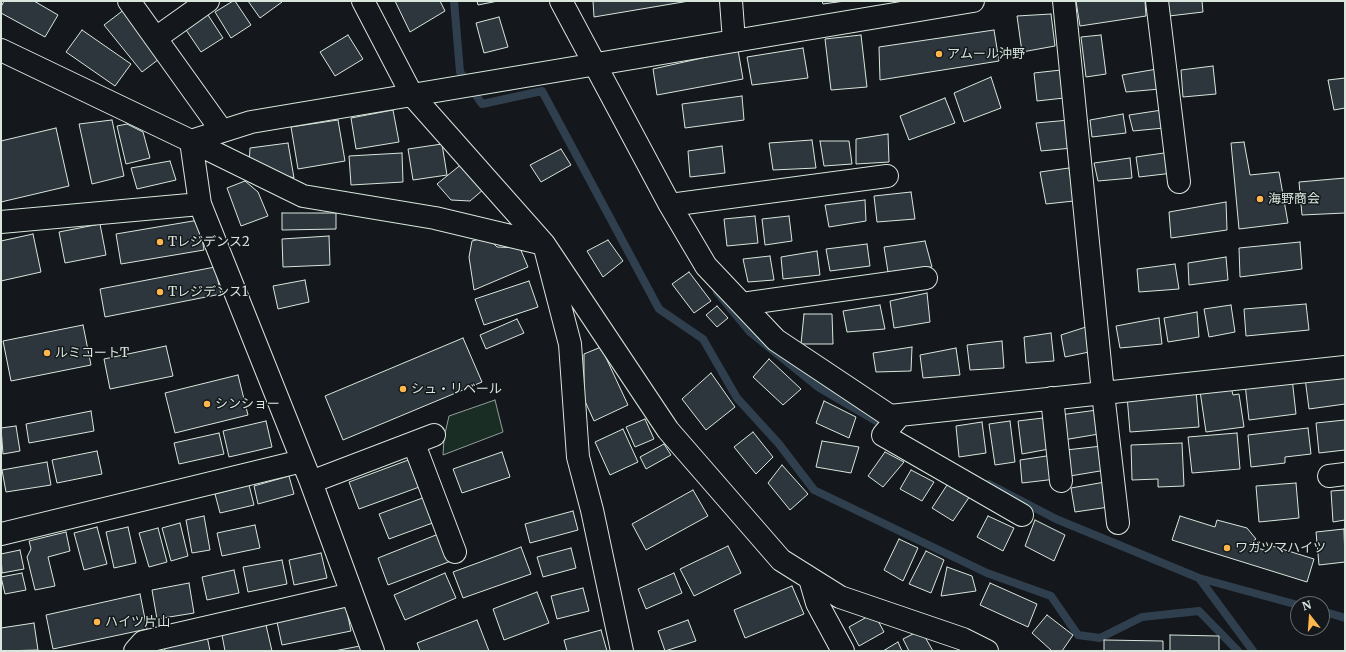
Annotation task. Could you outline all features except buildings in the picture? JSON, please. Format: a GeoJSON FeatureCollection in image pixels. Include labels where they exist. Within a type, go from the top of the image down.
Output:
{"type":"FeatureCollection","features":[{"type":"Feature","properties":{"kind":"street"},"geometry":{"type":"LineString","coordinates":[[129,1],[222,131]]}},
{"type":"Feature","properties":{"kind":"street"},"geometry":{"type":"LineString","coordinates":[[156,38],[208,1]]}},
{"type":"Feature","properties":{"kind":"street"},"geometry":{"type":"LineString","coordinates":[[363,1],[412,95],[544,244],[668,430],[781,560],[840,597],[964,639],[987,651]]}},
{"type":"Feature","properties":{"kind":"street"},"geometry":{"type":"LineString","coordinates":[[561,1],[585,65],[706,266],[776,340],[890,416],[1345,367]]}},
{"type":"Feature","properties":{"kind":"street"},"geometry":{"type":"LineString","coordinates":[[731,1],[734,41]]}},
{"type":"Feature","properties":{"kind":"street"},"geometry":{"type":"LineString","coordinates":[[191,141],[251,122],[973,1]]}},
{"type":"Feature","properties":{"kind":"street"},"geometry":{"type":"LineString","coordinates":[[1064,1],[1103,393],[1118,523]]}},
{"type":"Feature","properties":{"kind":"street"},"geometry":{"type":"LineString","coordinates":[[1156,1],[1179,182]]}},
{"type":"Feature","properties":{"kind":"street"},"geometry":{"type":"LineString","coordinates":[[1,50],[303,196],[435,218],[544,244]]}},
{"type":"Feature","properties":{"kind":"street"},"geometry":{"type":"LineString","coordinates":[[191,141],[200,204],[311,482],[373,651]]}},
{"type":"Feature","properties":{"kind":"street"},"geometry":{"type":"LineString","coordinates":[[670,205],[887,176]]}},
{"type":"Feature","properties":{"kind":"street"},"geometry":{"type":"LineString","coordinates":[[1,222],[200,204]]}},
{"type":"Feature","properties":{"kind":"street"},"geometry":{"type":"LineString","coordinates":[[544,244],[570,344],[578,457],[592,510],[622,651]]}},
{"type":"Feature","properties":{"kind":"street"},"geometry":{"type":"LineString","coordinates":[[742,304],[926,278]]}},
{"type":"Feature","properties":{"kind":"street"},"geometry":{"type":"LineString","coordinates":[[1052,398],[1061,481]]}},
{"type":"Feature","properties":{"kind":"street"},"geometry":{"type":"LineString","coordinates":[[900,415],[883,435],[1022,515]]}},
{"type":"Feature","properties":{"kind":"street"},"geometry":{"type":"LineString","coordinates":[[311,482],[424,440],[455,552]]}},
{"type":"Feature","properties":{"kind":"street"},"geometry":{"type":"LineString","coordinates":[[1,534],[302,461]]}},
{"type":"Feature","properties":{"kind":"street"},"geometry":{"type":"LineString","coordinates":[[810,578],[817,603],[843,651]]}},
{"type":"Feature","properties":{"kind":"street"},"geometry":{"type":"LineString","coordinates":[[135,651],[143,642],[352,594]]}},
{"type":"Feature","properties":{"kind":"green space"},"geometry":{"type":"Polygon","coordinates":[[[495,400],[503,432],[443,455],[444,438],[449,416],[495,400]]]}},
{"type":"Feature","properties":{"kind":"waterway"},"geometry":{"type":"LineString","coordinates":[[454,1],[460,72],[482,104],[542,91],[659,309],[703,339],[737,398],[779,444],[814,490],[987,573],[1051,596],[1078,635],[1100,638],[1142,617],[1199,611],[1238,651]]}},
{"type":"Feature","properties":{"kind":"waterway"},"geometry":{"type":"LineString","coordinates":[[717,292],[750,332],[818,387],[883,425]]}},
{"type":"Feature","properties":{"kind":"waterway"},"geometry":{"type":"LineString","coordinates":[[989,484],[1056,519],[1199,578],[1290,603]]}},
{"type":"Feature","properties":{"kind":"waterway"},"geometry":{"type":"LineString","coordinates":[[1199,578],[1253,651]]}},
{"type":"Feature","properties":{"kind":"waterway"},"geometry":{"type":"LineString","coordinates":[[1330,613],[1345,618]]}},
{"type":"Feature","properties":{"kind":"place","name":"アムール沖野"},"geometry":{"type":"Point","coordinates":[939,54]}},
{"type":"Feature","properties":{"kind":"place","name":"海野商会"},"geometry":{"type":"Point","coordinates":[1260,199]}},
{"type":"Feature","properties":{"kind":"place","name":"Tレジデンス2"},"geometry":{"type":"Point","coordinates":[160,242]}},
{"type":"Feature","properties":{"kind":"place","name":"Tレジデンス1"},"geometry":{"type":"Point","coordinates":[160,292]}},
{"type":"Feature","properties":{"kind":"place","name":"ルミコートT"},"geometry":{"type":"Point","coordinates":[47,353]}},
{"type":"Feature","properties":{"kind":"place","name":"シュ・リベール"},"geometry":{"type":"Point","coordinates":[403,389]}},
{"type":"Feature","properties":{"kind":"place","name":"シンショー"},"geometry":{"type":"Point","coordinates":[207,404]}},
{"type":"Feature","properties":{"kind":"place","name":"ワガツマハイツ"},"geometry":{"type":"Point","coordinates":[1227,548]}},
{"type":"Feature","properties":{"kind":"place","name":"ハイツ片山"},"geometry":{"type":"Point","coordinates":[97,622]}}]}
